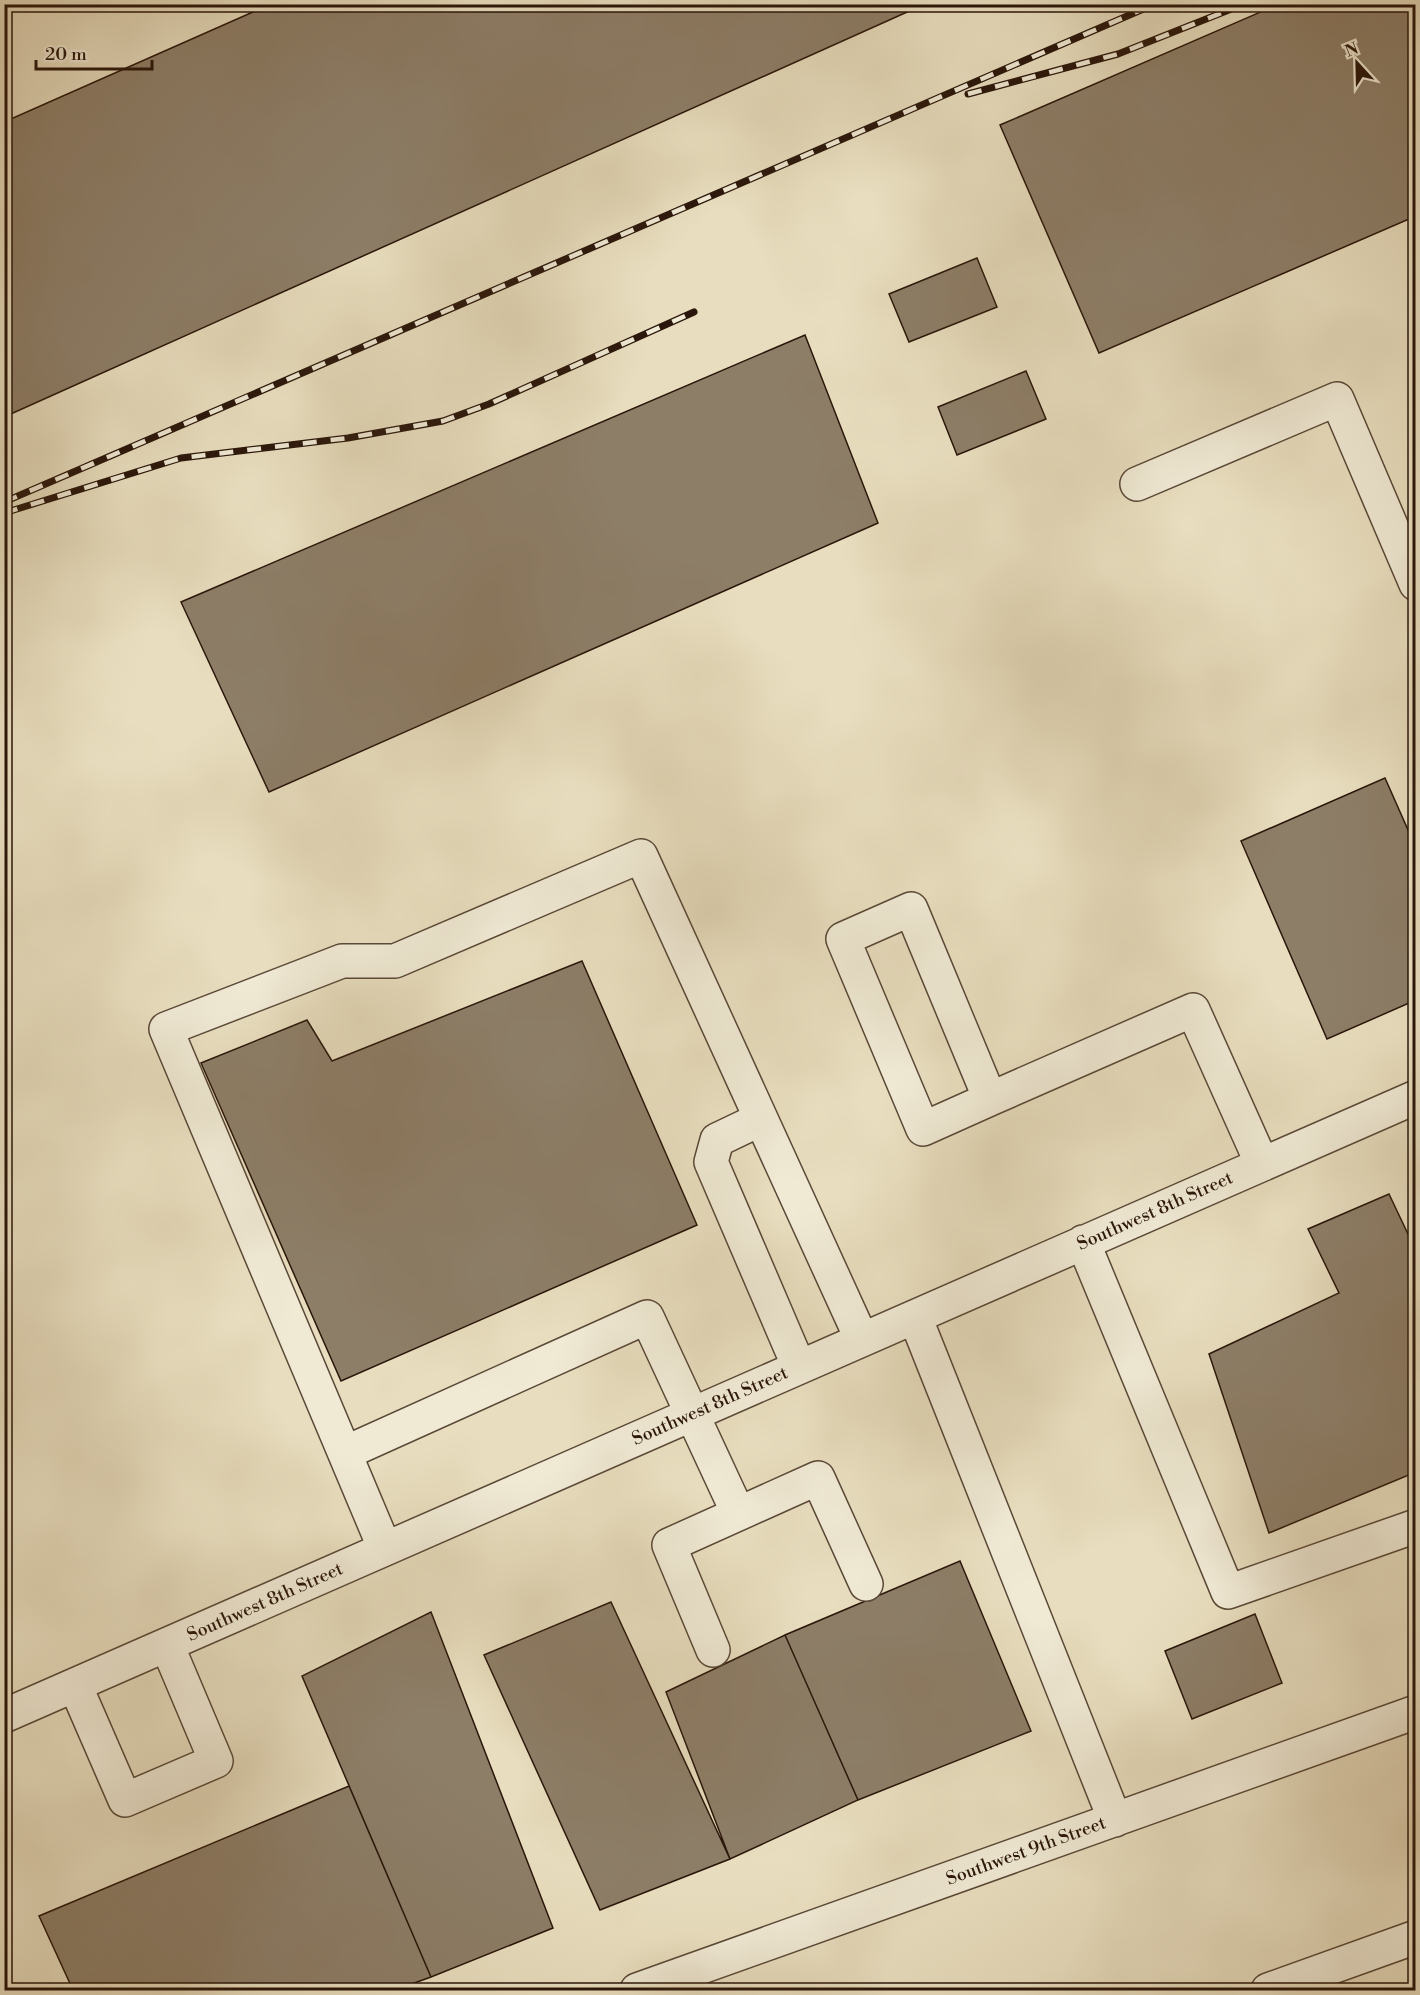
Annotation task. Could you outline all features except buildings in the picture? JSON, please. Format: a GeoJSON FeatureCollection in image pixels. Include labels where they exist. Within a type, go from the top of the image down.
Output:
{"type":"FeatureCollection","features":[{"type":"Feature","properties":{"kind":"street"},"geometry":{"type":"LineString","coordinates":[[1137,484],[1337,399],[1416,584]]}},
{"type":"Feature","properties":{"kind":"street"},"geometry":{"type":"LineString","coordinates":[[385,1549],[166,1029],[342,961],[395,961],[641,856],[862,1340]]}},
{"type":"Feature","properties":{"kind":"street"},"geometry":{"type":"LineString","coordinates":[[990,1099],[911,909],[843,939],[923,1129],[1193,1010],[1262,1164]]}},
{"type":"Feature","properties":{"kind":"street","name":"Southwest 8th Street"},"geometry":{"type":"LineString","coordinates":[[4,1716],[1416,1096]]}},
{"type":"Feature","properties":{"kind":"street"},"geometry":{"type":"LineString","coordinates":[[761,1119],[717,1140],[711,1162],[799,1367]]}},
{"type":"Feature","properties":{"kind":"street"},"geometry":{"type":"LineString","coordinates":[[1083,1242],[1228,1592],[1416,1526]]}},
{"type":"Feature","properties":{"kind":"street"},"geometry":{"type":"LineString","coordinates":[[345,1453],[647,1317],[738,1512]]}},
{"type":"Feature","properties":{"kind":"street"},"geometry":{"type":"LineString","coordinates":[[915,1317],[1115,1820]]}},
{"type":"Feature","properties":{"kind":"street"},"geometry":{"type":"LineString","coordinates":[[713,1650],[669,1545],[738,1512],[818,1478],[866,1584]]}},
{"type":"Feature","properties":{"kind":"street"},"geometry":{"type":"LineString","coordinates":[[75,1685],[125,1800],[216,1761],[167,1645]]}},
{"type":"Feature","properties":{"kind":"street","name":"Southwest 9th Street"},"geometry":{"type":"LineString","coordinates":[[637,1990],[1416,1712]]}},
{"type":"Feature","properties":{"kind":"street"},"geometry":{"type":"LineString","coordinates":[[1268,1990],[1416,1937]]}},
{"type":"Feature","properties":{"kind":"railway"},"geometry":{"type":"LineString","coordinates":[[4,502],[1155,4]]}},
{"type":"Feature","properties":{"kind":"railway"},"geometry":{"type":"LineString","coordinates":[[968,94],[1118,54],[1244,4]]}},
{"type":"Feature","properties":{"kind":"railway"},"geometry":{"type":"LineString","coordinates":[[4,513],[181,458],[348,438],[443,421],[489,404],[694,312]]}}]}
